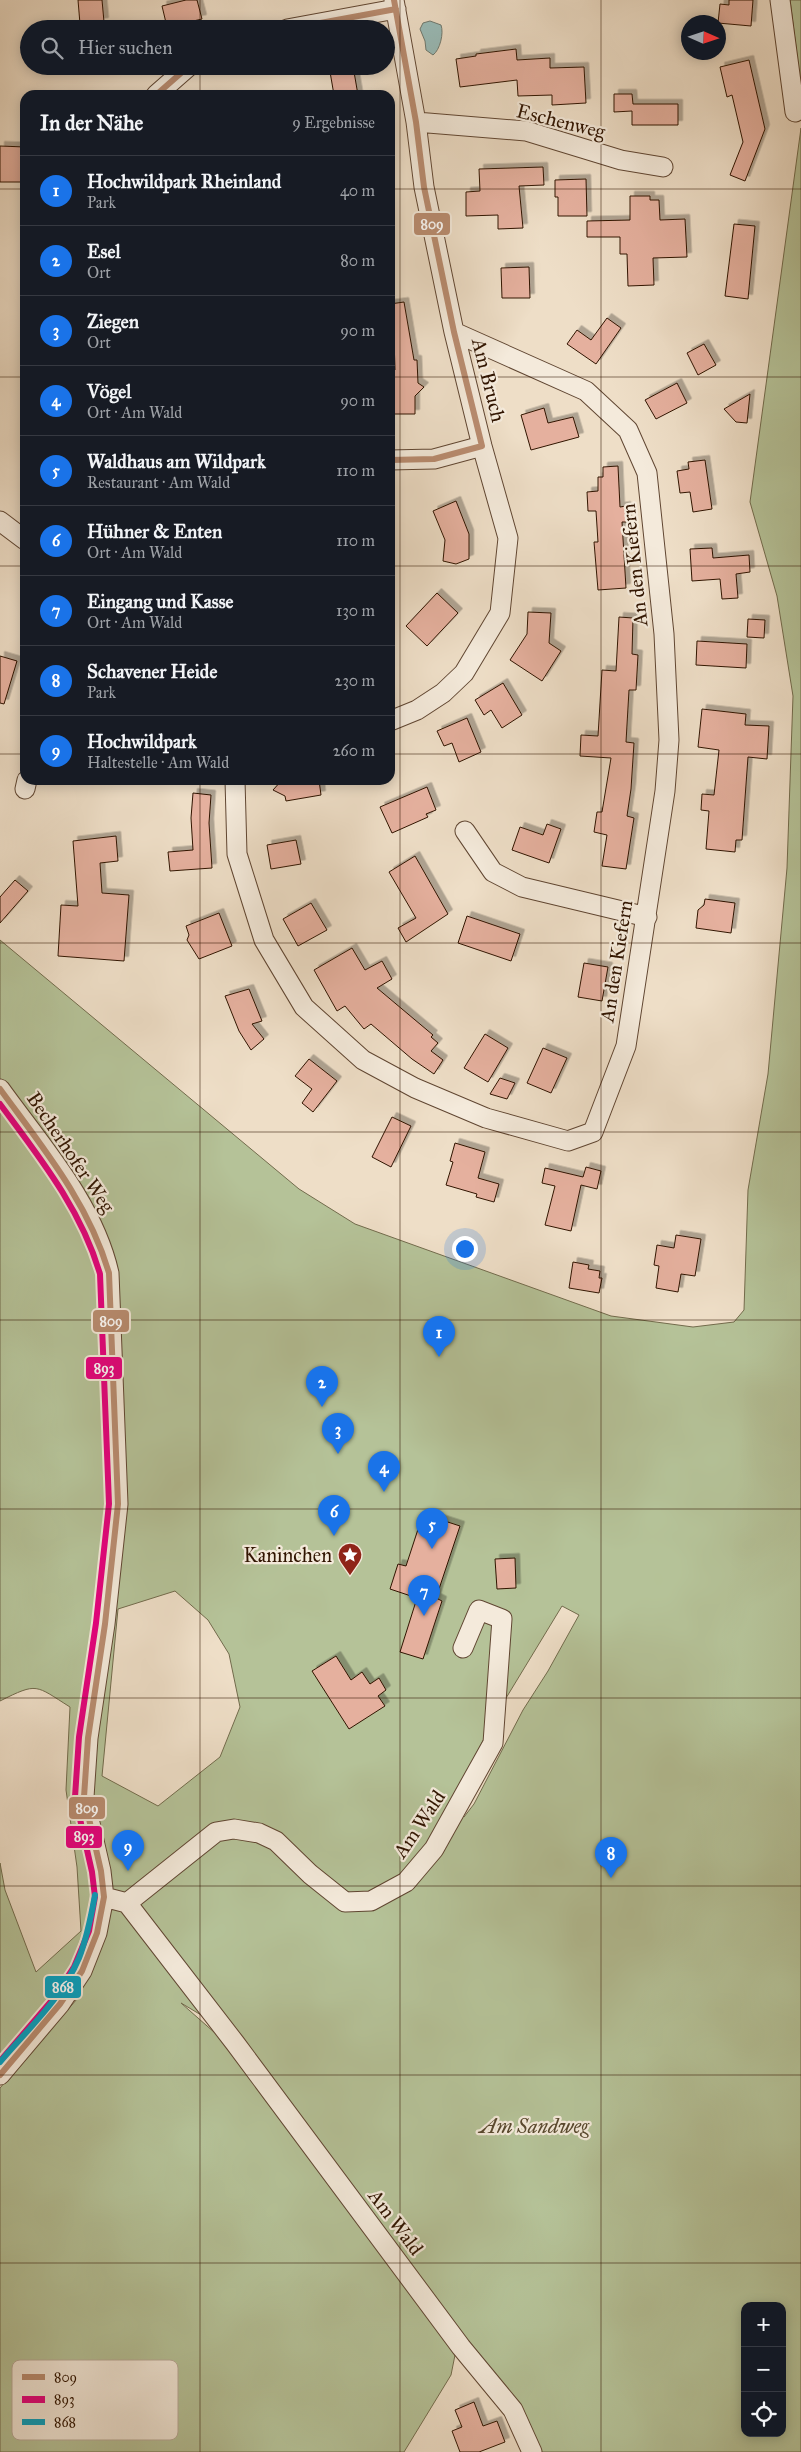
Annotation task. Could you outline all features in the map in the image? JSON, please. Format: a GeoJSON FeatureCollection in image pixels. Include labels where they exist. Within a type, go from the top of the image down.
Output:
{"type":"FeatureCollection","features":[{"type":"Feature","properties":{"kind":"street"},"geometry":{"type":"LineString","coordinates":[[780,0],[795,112]]}},
{"type":"Feature","properties":{"kind":"street"},"geometry":{"type":"LineString","coordinates":[[326,20],[395,4]]}},
{"type":"Feature","properties":{"kind":"street","name":"Am Bruch"},"geometry":{"type":"LineString","coordinates":[[395,4],[416,122],[424,187],[454,332],[482,446],[508,538],[500,613],[464,673],[443,693],[417,710],[395,719]]}},
{"type":"Feature","properties":{"kind":"street"},"geometry":{"type":"LineString","coordinates":[[162,90],[179,75]]}},
{"type":"Feature","properties":{"kind":"street","name":"Eschenweg"},"geometry":{"type":"LineString","coordinates":[[416,122],[526,130],[621,160],[663,167]]}},
{"type":"Feature","properties":{"kind":"street","name":"An den Kiefern"},"geometry":{"type":"LineString","coordinates":[[235,785],[238,854],[246,883],[264,940],[304,1007],[363,1060],[415,1088],[486,1118],[568,1141],[593,1132],[626,1046],[665,791],[669,740],[664,634],[647,473],[628,430],[586,391],[454,332]]}},
{"type":"Feature","properties":{"kind":"street"},"geometry":{"type":"LineString","coordinates":[[395,460],[434,459],[482,446]]}},
{"type":"Feature","properties":{"kind":"street"},"geometry":{"type":"LineString","coordinates":[[0,521],[20,536]]}},
{"type":"Feature","properties":{"kind":"street"},"geometry":{"type":"LineString","coordinates":[[465,831],[493,872],[522,886],[647,916]]}},
{"type":"Feature","properties":{"kind":"street","name":"Becherhofer Weg"},"geometry":{"type":"LineString","coordinates":[[0,1089],[89,1215],[103,1246],[110,1273],[118,1504],[105,1624],[88,1738],[84,1797],[101,1871],[104,1897],[97,1933],[82,1971],[60,2004],[0,2075]]}},
{"type":"Feature","properties":{"kind":"street","name":"Am Wald"},"geometry":{"type":"LineString","coordinates":[[463,1648],[479,1610],[502,1619],[494,1743],[434,1849],[406,1882],[371,1901],[345,1902],[310,1874],[276,1841],[259,1833],[234,1829],[216,1832],[128,1903],[235,2043],[461,2347],[514,2410],[532,2452]]}},
{"type":"Feature","properties":{"kind":"street"},"geometry":{"type":"LineString","coordinates":[[104,1897],[128,1903]]}},
{"type":"Feature","properties":{"kind":"green space"},"geometry":{"type":"Polygon","coordinates":[[[790,0],[801,0],[801,87],[790,0]]]}},
{"type":"Feature","properties":{"kind":"green space","name":"Am Sandweg"},"geometry":{"type":"Polygon","coordinates":[[[801,128],[801,2452],[538,2452],[487,2366],[243,2040],[181,2003],[232,2048],[456,2350],[451,2375],[404,2452],[0,2452],[0,2088],[77,1999],[52,1998],[0,2062],[0,1863],[5,1890],[36,1972],[81,1931],[77,1867],[66,1790],[70,1707],[50,1694],[36,1689],[22,1691],[0,1701],[0,940],[299,1189],[355,1224],[611,1316],[693,1327],[734,1322],[744,1310],[748,1190],[768,1074],[787,868],[793,696],[777,596],[750,502],[801,128]],[[175,1591],[118,1609],[102,1776],[158,1806],[220,1757],[240,1707],[229,1654],[208,1620],[175,1591]],[[562,1606],[500,1708],[452,1800],[464,1817],[474,1804],[523,1710],[548,1671],[579,1615],[562,1606]]]}},
{"type":"Feature","properties":{"kind":"water"},"geometry":{"type":"Polygon","coordinates":[[[430,21],[441,25],[442,28],[442,37],[433,55],[426,50],[425,41],[420,29],[423,23],[430,21]]]}},
{"type":"Feature","properties":{"kind":"building"},"geometry":{"type":"Polygon","coordinates":[[[78,0],[102,0],[104,20],[80,20],[78,0]]]}},
{"type":"Feature","properties":{"kind":"building"},"geometry":{"type":"Polygon","coordinates":[[[186,0],[197,0],[202,19],[165,20],[162,6],[186,0]]]}},
{"type":"Feature","properties":{"kind":"building"},"geometry":{"type":"Polygon","coordinates":[[[729,0],[753,0],[751,26],[726,24],[726,15],[719,15],[720,4],[729,5],[729,0]]]}},
{"type":"Feature","properties":{"kind":"building"},"geometry":{"type":"Polygon","coordinates":[[[516,49],[517,60],[550,58],[550,68],[584,67],[586,103],[552,105],[552,95],[518,96],[517,80],[460,87],[456,59],[476,56],[476,54],[516,49]]]}},
{"type":"Feature","properties":{"kind":"building"},"geometry":{"type":"Polygon","coordinates":[[[749,60],[765,129],[745,181],[730,175],[743,142],[732,95],[727,97],[720,67],[749,60]]]}},
{"type":"Feature","properties":{"kind":"building"},"geometry":{"type":"Polygon","coordinates":[[[331,75],[355,75],[357,90],[333,90],[331,75]]]}},
{"type":"Feature","properties":{"kind":"building"},"geometry":{"type":"Polygon","coordinates":[[[614,94],[632,94],[633,104],[678,104],[678,125],[632,125],[632,111],[614,112],[614,94]]]}},
{"type":"Feature","properties":{"kind":"building"},"geometry":{"type":"Polygon","coordinates":[[[0,146],[20,147],[20,182],[0,182],[0,146]]]}},
{"type":"Feature","properties":{"kind":"building"},"geometry":{"type":"Polygon","coordinates":[[[543,167],[544,185],[519,186],[523,228],[498,229],[498,215],[466,216],[466,192],[480,191],[479,169],[543,167]]]}},
{"type":"Feature","properties":{"kind":"building"},"geometry":{"type":"Polygon","coordinates":[[[586,179],[587,216],[558,216],[558,197],[555,197],[555,180],[586,179]]]}},
{"type":"Feature","properties":{"kind":"building"},"geometry":{"type":"Polygon","coordinates":[[[630,196],[650,196],[650,200],[659,200],[660,220],[685,219],[687,257],[653,258],[654,285],[628,286],[627,254],[620,254],[620,237],[587,237],[587,221],[630,220],[630,196]]]}},
{"type":"Feature","properties":{"kind":"building"},"geometry":{"type":"Polygon","coordinates":[[[734,224],[755,226],[748,299],[725,296],[734,224]]]}},
{"type":"Feature","properties":{"kind":"building"},"geometry":{"type":"Polygon","coordinates":[[[529,267],[530,298],[502,298],[501,268],[529,267]]]}},
{"type":"Feature","properties":{"kind":"building"},"geometry":{"type":"Polygon","coordinates":[[[404,302],[414,360],[417,360],[418,383],[424,387],[415,396],[415,414],[395,414],[395,303],[404,302]]]}},
{"type":"Feature","properties":{"kind":"building"},"geometry":{"type":"Polygon","coordinates":[[[607,318],[621,328],[596,364],[567,344],[577,330],[591,340],[607,318]]]}},
{"type":"Feature","properties":{"kind":"building"},"geometry":{"type":"Polygon","coordinates":[[[704,344],[716,365],[698,375],[687,353],[704,344]]]}},
{"type":"Feature","properties":{"kind":"building"},"geometry":{"type":"Polygon","coordinates":[[[677,383],[687,403],[656,419],[645,400],[677,383]]]}},
{"type":"Feature","properties":{"kind":"building"},"geometry":{"type":"Polygon","coordinates":[[[750,394],[747,423],[736,422],[724,409],[750,394]]]}},
{"type":"Feature","properties":{"kind":"building"},"geometry":{"type":"Polygon","coordinates":[[[544,408],[548,423],[573,417],[579,437],[531,450],[521,415],[544,408]]]}},
{"type":"Feature","properties":{"kind":"building"},"geometry":{"type":"Polygon","coordinates":[[[705,460],[712,509],[693,512],[690,492],[680,493],[677,471],[689,469],[688,462],[705,460]]]}},
{"type":"Feature","properties":{"kind":"building"},"geometry":{"type":"Polygon","coordinates":[[[618,466],[620,507],[626,506],[627,522],[622,522],[626,588],[598,590],[594,542],[598,542],[596,511],[588,511],[587,492],[598,491],[598,477],[603,477],[603,467],[618,466]]]}},
{"type":"Feature","properties":{"kind":"building"},"geometry":{"type":"Polygon","coordinates":[[[456,501],[469,534],[469,559],[456,564],[443,561],[445,540],[433,511],[456,501]]]}},
{"type":"Feature","properties":{"kind":"building"},"geometry":{"type":"Polygon","coordinates":[[[712,548],[713,558],[749,555],[750,572],[736,574],[738,598],[722,599],[720,579],[692,581],[690,549],[712,548]]]}},
{"type":"Feature","properties":{"kind":"building"},"geometry":{"type":"Polygon","coordinates":[[[437,593],[458,613],[427,646],[406,626],[437,593]]]}},
{"type":"Feature","properties":{"kind":"building"},"geometry":{"type":"Polygon","coordinates":[[[528,612],[551,613],[549,643],[561,651],[542,681],[510,660],[527,634],[528,612]]]}},
{"type":"Feature","properties":{"kind":"building"},"geometry":{"type":"Polygon","coordinates":[[[619,617],[633,618],[632,654],[638,655],[636,690],[629,690],[626,742],[634,743],[627,816],[634,818],[626,869],[602,866],[607,835],[594,832],[597,812],[602,812],[611,758],[580,756],[581,735],[598,736],[602,670],[616,671],[619,617]]]}},
{"type":"Feature","properties":{"kind":"building"},"geometry":{"type":"Polygon","coordinates":[[[748,619],[765,620],[764,638],[747,637],[748,619]]]}},
{"type":"Feature","properties":{"kind":"building"},"geometry":{"type":"Polygon","coordinates":[[[697,641],[747,644],[746,668],[696,665],[697,641]]]}},
{"type":"Feature","properties":{"kind":"building"},"geometry":{"type":"Polygon","coordinates":[[[0,656],[17,661],[4,704],[0,703],[0,656]]]}},
{"type":"Feature","properties":{"kind":"building"},"geometry":{"type":"Polygon","coordinates":[[[503,683],[522,715],[502,728],[491,710],[484,715],[475,700],[503,683]]]}},
{"type":"Feature","properties":{"kind":"building"},"geometry":{"type":"Polygon","coordinates":[[[702,709],[746,714],[745,725],[769,726],[767,759],[748,757],[742,840],[736,840],[735,852],[706,849],[709,811],[701,810],[702,794],[714,795],[719,750],[698,747],[702,709]]]}},
{"type":"Feature","properties":{"kind":"building"},"geometry":{"type":"Polygon","coordinates":[[[467,718],[481,752],[459,762],[452,743],[444,746],[437,731],[467,718]]]}},
{"type":"Feature","properties":{"kind":"building"},"geometry":{"type":"Polygon","coordinates":[[[278,785],[320,785],[321,795],[286,801],[285,796],[273,790],[278,785]]]}},
{"type":"Feature","properties":{"kind":"building"},"geometry":{"type":"Polygon","coordinates":[[[427,787],[436,810],[426,814],[428,817],[392,833],[380,807],[427,787]]]}},
{"type":"Feature","properties":{"kind":"building"},"geometry":{"type":"Polygon","coordinates":[[[193,793],[211,795],[209,823],[212,868],[170,871],[168,852],[193,850],[191,818],[193,793]]]}},
{"type":"Feature","properties":{"kind":"building"},"geometry":{"type":"Polygon","coordinates":[[[547,824],[561,829],[549,863],[512,850],[520,827],[543,835],[547,824]]]}},
{"type":"Feature","properties":{"kind":"building"},"geometry":{"type":"Polygon","coordinates":[[[116,836],[118,861],[100,863],[102,893],[129,895],[124,961],[58,956],[61,905],[78,906],[73,841],[116,836]]]}},
{"type":"Feature","properties":{"kind":"building"},"geometry":{"type":"Polygon","coordinates":[[[296,840],[301,864],[271,869],[267,845],[296,840]]]}},
{"type":"Feature","properties":{"kind":"building"},"geometry":{"type":"Polygon","coordinates":[[[415,856],[448,914],[406,942],[398,928],[416,918],[389,872],[415,856]]]}},
{"type":"Feature","properties":{"kind":"building"},"geometry":{"type":"Polygon","coordinates":[[[15,880],[28,891],[0,923],[0,897],[15,880]]]}},
{"type":"Feature","properties":{"kind":"building"},"geometry":{"type":"Polygon","coordinates":[[[705,899],[735,903],[731,933],[696,928],[698,910],[704,905],[705,899]]]}},
{"type":"Feature","properties":{"kind":"building"},"geometry":{"type":"Polygon","coordinates":[[[311,903],[327,930],[298,946],[283,919],[311,903]]]}},
{"type":"Feature","properties":{"kind":"building"},"geometry":{"type":"Polygon","coordinates":[[[219,913],[232,946],[199,959],[187,940],[189,935],[186,926],[219,913]]]}},
{"type":"Feature","properties":{"kind":"building"},"geometry":{"type":"Polygon","coordinates":[[[467,916],[520,934],[511,961],[458,943],[467,916]]]}},
{"type":"Feature","properties":{"kind":"building"},"geometry":{"type":"Polygon","coordinates":[[[352,948],[365,970],[382,961],[392,979],[377,988],[433,1035],[431,1037],[438,1043],[431,1051],[443,1060],[434,1074],[412,1059],[371,1024],[364,1029],[345,1006],[337,1011],[314,970],[352,948]]]}},
{"type":"Feature","properties":{"kind":"building"},"geometry":{"type":"Polygon","coordinates":[[[584,963],[608,967],[602,1001],[578,997],[584,963]]]}},
{"type":"Feature","properties":{"kind":"building"},"geometry":{"type":"Polygon","coordinates":[[[249,989],[262,1021],[252,1024],[264,1039],[251,1050],[239,1031],[225,996],[249,989]]]}},
{"type":"Feature","properties":{"kind":"building"},"geometry":{"type":"Polygon","coordinates":[[[485,1034],[508,1048],[488,1082],[464,1068],[485,1034]]]}},
{"type":"Feature","properties":{"kind":"building"},"geometry":{"type":"Polygon","coordinates":[[[543,1048],[567,1058],[551,1093],[527,1083],[543,1048]]]}},
{"type":"Feature","properties":{"kind":"building"},"geometry":{"type":"Polygon","coordinates":[[[309,1059],[337,1081],[313,1112],[302,1103],[312,1089],[295,1076],[309,1059]]]}},
{"type":"Feature","properties":{"kind":"building"},"geometry":{"type":"Polygon","coordinates":[[[500,1078],[515,1083],[507,1099],[490,1094],[500,1078]]]}},
{"type":"Feature","properties":{"kind":"building"},"geometry":{"type":"Polygon","coordinates":[[[392,1117],[411,1126],[391,1167],[372,1157],[392,1117]]]}},
{"type":"Feature","properties":{"kind":"building"},"geometry":{"type":"Polygon","coordinates":[[[455,1143],[485,1152],[478,1178],[499,1184],[494,1202],[476,1197],[477,1194],[446,1185],[453,1162],[450,1161],[455,1143]]]}},
{"type":"Feature","properties":{"kind":"building"},"geometry":{"type":"Polygon","coordinates":[[[586,1167],[601,1171],[597,1189],[581,1185],[571,1231],[545,1225],[555,1186],[542,1183],[545,1168],[583,1177],[586,1167]]]}},
{"type":"Feature","properties":{"kind":"building"},"geometry":{"type":"Polygon","coordinates":[[[676,1235],[701,1239],[695,1276],[681,1274],[678,1292],[656,1288],[659,1266],[654,1265],[657,1245],[674,1248],[676,1235]]]}},
{"type":"Feature","properties":{"kind":"building"},"geometry":{"type":"Polygon","coordinates":[[[573,1262],[589,1265],[588,1269],[600,1271],[599,1278],[602,1278],[599,1293],[569,1288],[573,1262]]]}},
{"type":"Feature","properties":{"kind":"building"},"geometry":{"type":"Polygon","coordinates":[[[423,1514],[460,1526],[436,1598],[442,1601],[423,1659],[400,1652],[417,1598],[390,1589],[398,1564],[406,1566],[423,1514]]]}},
{"type":"Feature","properties":{"kind":"building"},"geometry":{"type":"Polygon","coordinates":[[[515,1558],[516,1588],[497,1589],[495,1559],[515,1558]]]}},
{"type":"Feature","properties":{"kind":"building"},"geometry":{"type":"Polygon","coordinates":[[[336,1656],[351,1680],[362,1672],[370,1684],[379,1678],[386,1690],[378,1696],[385,1706],[349,1729],[312,1671],[336,1656]]]}},
{"type":"Feature","properties":{"kind":"building"},"geometry":{"type":"Polygon","coordinates":[[[474,2402],[483,2426],[497,2421],[505,2442],[479,2452],[460,2452],[452,2431],[462,2427],[455,2410],[474,2402]]]}},
{"type":"Feature","properties":{"kind":"transit line","name":"809"},"geometry":{"type":"LineString","coordinates":[[394,0],[416,122],[424,187],[454,332],[482,446]]}},
{"type":"Feature","properties":{"kind":"transit line","name":"809"},"geometry":{"type":"LineString","coordinates":[[337,20],[396,9]]}},
{"type":"Feature","properties":{"kind":"transit line","name":"809"},"geometry":{"type":"LineString","coordinates":[[162,90],[179,75]]}},
{"type":"Feature","properties":{"kind":"transit line","name":"809"},"geometry":{"type":"LineString","coordinates":[[395,460],[434,459],[482,446]]}},
{"type":"Feature","properties":{"kind":"transit line","name":"809"},"geometry":{"type":"LineString","coordinates":[[0,1089],[48,1154],[77,1199],[100,1247],[109,1273],[118,1504],[105,1624],[88,1738],[84,1797],[101,1871],[104,1897],[97,1933],[82,1971],[60,2004],[0,2075]]}},
{"type":"Feature","properties":{"kind":"transit line","name":"893"},"geometry":{"type":"LineString","coordinates":[[0,1104],[44,1164],[71,1206],[92,1250],[100,1274],[109,1504],[96,1623],[79,1737],[75,1797],[92,1872],[95,1897],[89,1931],[74,1967],[53,1999],[0,2061]]}},
{"type":"Feature","properties":{"kind":"transit line","name":"868"},"geometry":{"type":"LineString","coordinates":[[0,2062],[44,2013],[72,1973],[84,1943],[95,1895]]}},
{"type":"Feature","properties":{"kind":"place","name":"Hochwildpark Rheinland"},"geometry":{"type":"Point","coordinates":[439,1357]}},
{"type":"Feature","properties":{"kind":"place","name":"Esel"},"geometry":{"type":"Point","coordinates":[322,1407]}},
{"type":"Feature","properties":{"kind":"place","name":"Ziegen"},"geometry":{"type":"Point","coordinates":[338,1454]}},
{"type":"Feature","properties":{"kind":"place","name":"Vögel"},"geometry":{"type":"Point","coordinates":[384,1492]}},
{"type":"Feature","properties":{"kind":"place","name":"Hühner & Enten"},"geometry":{"type":"Point","coordinates":[334,1536]}},
{"type":"Feature","properties":{"kind":"place","name":"Waldhaus am Wildpark"},"geometry":{"type":"Point","coordinates":[432,1549]}},
{"type":"Feature","properties":{"kind":"place","name":"Kaninchen"},"geometry":{"type":"Point","coordinates":[350,1576]}},
{"type":"Feature","properties":{"kind":"place","name":"Eingang und Kasse"},"geometry":{"type":"Point","coordinates":[424,1616]}},
{"type":"Feature","properties":{"kind":"place","name":"Hochwildpark"},"geometry":{"type":"Point","coordinates":[128,1871]}},
{"type":"Feature","properties":{"kind":"place","name":"Schavener Heide"},"geometry":{"type":"Point","coordinates":[611,1878]}}]}
